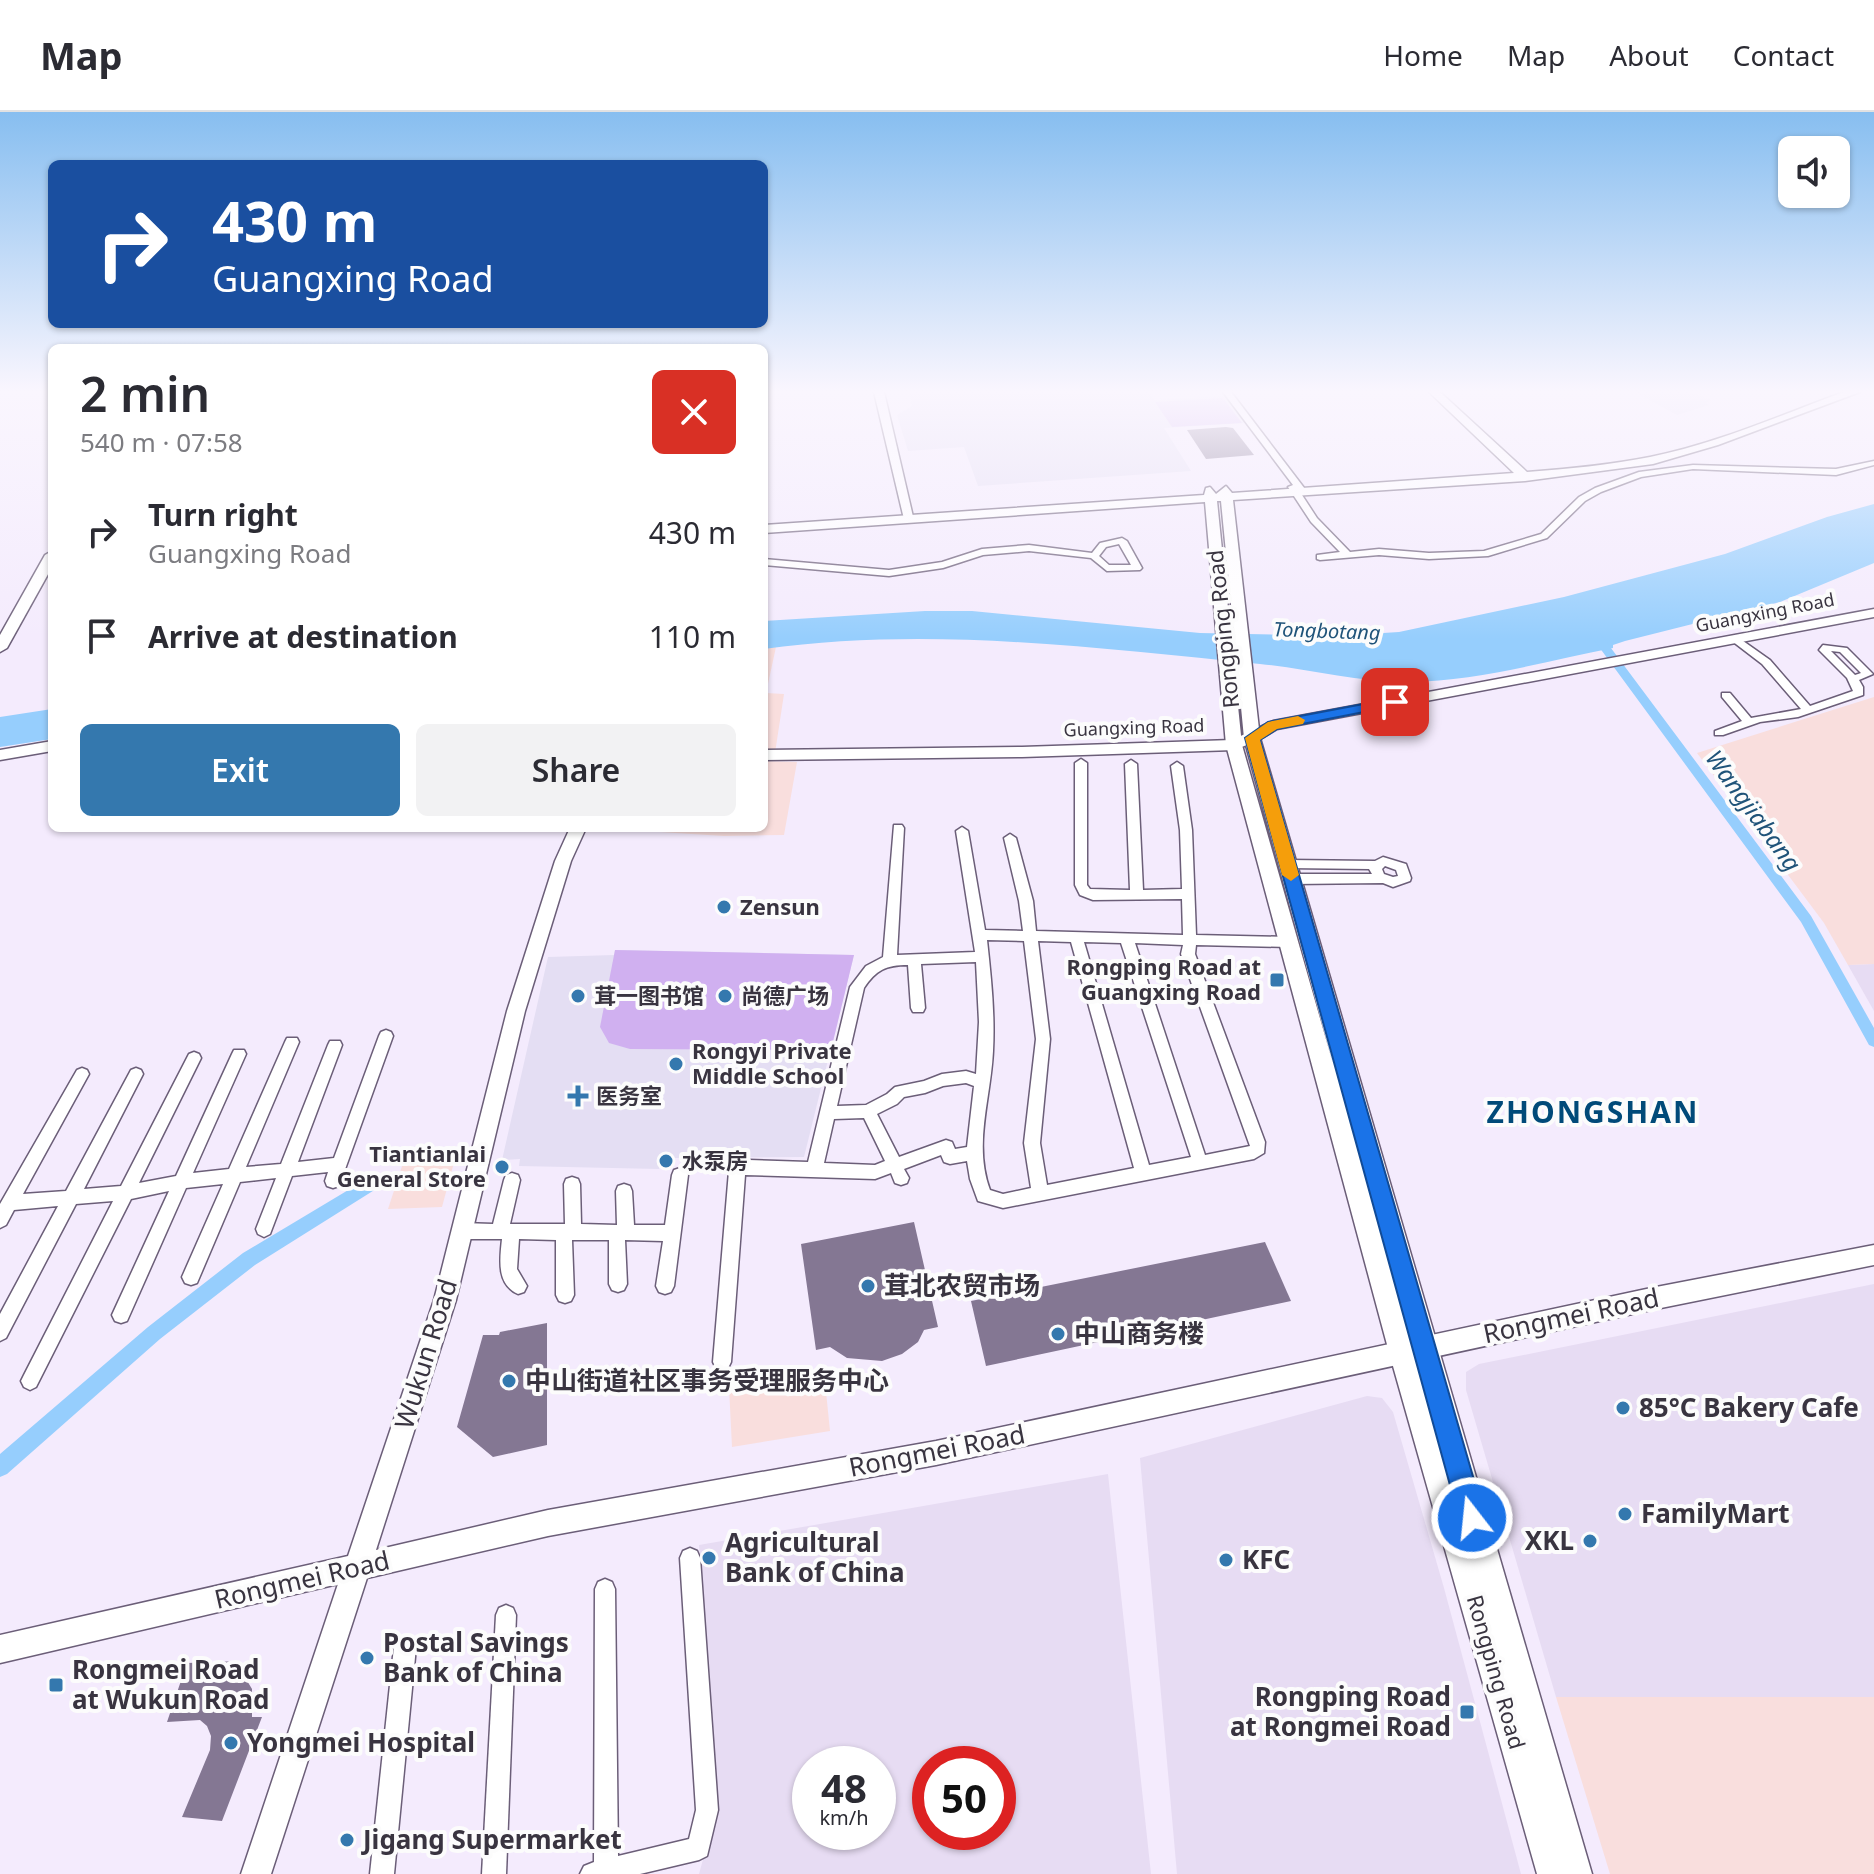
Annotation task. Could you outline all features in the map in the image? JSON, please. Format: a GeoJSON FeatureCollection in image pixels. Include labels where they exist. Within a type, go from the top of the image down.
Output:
{"type":"FeatureCollection","features":[{"type":"Feature","properties":{"kind":"main road"},"geometry":{"type":"LineString","coordinates":[[768,522],[1227,499],[1297,489],[1484,474]]}},
{"type":"Feature","properties":{"kind":"main road"},"geometry":{"type":"LineString","coordinates":[[1227,499],[1243,742],[1290,871],[1413,1350],[1575,1874]]}},
{"type":"Feature","properties":{"kind":"main road","name":"Rongping Road"},"geometry":{"type":"LineString","coordinates":[[1211,500],[1243,742],[1289,942],[1413,1350],[1554,1874]]}},
{"type":"Feature","properties":{"kind":"main road"},"geometry":{"type":"LineString","coordinates":[[768,529],[909,516]]}},
{"type":"Feature","properties":{"kind":"main road"},"geometry":{"type":"LineString","coordinates":[[0,648],[47,581]]}},
{"type":"Feature","properties":{"kind":"main road"},"geometry":{"type":"LineString","coordinates":[[0,667],[47,581]]}},
{"type":"Feature","properties":{"kind":"street"},"geometry":{"type":"LineString","coordinates":[[899,474],[909,516]]}},
{"type":"Feature","properties":{"kind":"street"},"geometry":{"type":"LineString","coordinates":[[1286,474],[1314,520],[1348,555]]}},
{"type":"Feature","properties":{"kind":"street"},"geometry":{"type":"LineString","coordinates":[[1320,557],[1379,552],[1449,557],[1485,554],[1544,536],[1582,499],[1598,490],[1644,474]]}},
{"type":"Feature","properties":{"kind":"street"},"geometry":{"type":"LineString","coordinates":[[768,562],[874,574],[943,565],[994,550],[1029,548],[1094,556]]}},
{"type":"Feature","properties":{"kind":"street","name":"Guangxing Road"},"geometry":{"type":"LineString","coordinates":[[768,755],[1007,753],[1243,742],[1273,725],[1871,616]]}},
{"type":"Feature","properties":{"kind":"street"},"geometry":{"type":"LineString","coordinates":[[1736,639],[1766,662],[1808,710]]}},
{"type":"Feature","properties":{"kind":"street"},"geometry":{"type":"LineString","coordinates":[[1719,733],[1859,693],[1860,689],[1852,679]]}},
{"type":"Feature","properties":{"kind":"street"},"geometry":{"type":"LineString","coordinates":[[1726,695],[1749,722]]}},
{"type":"Feature","properties":{"kind":"street"},"geometry":{"type":"LineString","coordinates":[[0,755],[48,747]]}},
{"type":"Feature","properties":{"kind":"street"},"geometry":{"type":"LineString","coordinates":[[1081,763],[1081,885],[1085,892],[1093,895],[1189,894]]}},
{"type":"Feature","properties":{"kind":"street"},"geometry":{"type":"LineString","coordinates":[[1131,764],[1137,894]]}},
{"type":"Feature","properties":{"kind":"street"},"geometry":{"type":"LineString","coordinates":[[962,831],[982,935],[986,1052],[975,1152],[979,1186],[984,1196],[1003,1201],[1258,1148],[1188,954],[1186,830],[1177,766]]}},
{"type":"Feature","properties":{"kind":"street"},"geometry":{"type":"LineString","coordinates":[[890,960],[898,828]]}},
{"type":"Feature","properties":{"kind":"street","name":"Wukun Road"},"geometry":{"type":"LineString","coordinates":[[256,1874],[445,1300],[516,1011],[563,861],[576,832]]}},
{"type":"Feature","properties":{"kind":"street"},"geometry":{"type":"LineString","coordinates":[[1010,838],[1026,901],[1043,1039],[1032,1143],[1040,1194]]}},
{"type":"Feature","properties":{"kind":"street"},"geometry":{"type":"LineString","coordinates":[[1388,861],[1398,864],[1405,871],[1402,880],[1290,871],[1376,865],[1388,861]]}},
{"type":"Feature","properties":{"kind":"street"},"geometry":{"type":"LineString","coordinates":[[1376,865],[1376,874],[1382,879]]}},
{"type":"Feature","properties":{"kind":"street"},"geometry":{"type":"LineString","coordinates":[[982,935],[1289,942]]}},
{"type":"Feature","properties":{"kind":"street"},"geometry":{"type":"LineString","coordinates":[[1076,937],[1143,1173]]}},
{"type":"Feature","properties":{"kind":"street"},"geometry":{"type":"LineString","coordinates":[[1126,938],[1200,1162]]}},
{"type":"Feature","properties":{"kind":"street"},"geometry":{"type":"LineString","coordinates":[[814,1171],[857,987],[871,968],[890,960],[981,957]]}},
{"type":"Feature","properties":{"kind":"street"},"geometry":{"type":"LineString","coordinates":[[914,959],[918,1008]]}},
{"type":"Feature","properties":{"kind":"street"},"geometry":{"type":"LineString","coordinates":[[333,1181],[386,1036]]}},
{"type":"Feature","properties":{"kind":"street"},"geometry":{"type":"LineString","coordinates":[[191,1277],[292,1042]]}},
{"type":"Feature","properties":{"kind":"street"},"geometry":{"type":"LineString","coordinates":[[264,1229],[335,1045]]}},
{"type":"Feature","properties":{"kind":"street"},"geometry":{"type":"LineString","coordinates":[[121,1315],[239,1054]]}},
{"type":"Feature","properties":{"kind":"street"},"geometry":{"type":"LineString","coordinates":[[30,1381],[194,1058]]}},
{"type":"Feature","properties":{"kind":"street"},"geometry":{"type":"LineString","coordinates":[[0,1220],[82,1074]]}},
{"type":"Feature","properties":{"kind":"street"},"geometry":{"type":"LineString","coordinates":[[0,1332],[136,1074]]}},
{"type":"Feature","properties":{"kind":"street"},"geometry":{"type":"LineString","coordinates":[[827,1113],[868,1111],[909,1088],[925,1087],[956,1077],[982,1082]]}},
{"type":"Feature","properties":{"kind":"street"},"geometry":{"type":"LineString","coordinates":[[868,1111],[897,1172]]}},
{"type":"Feature","properties":{"kind":"street"},"geometry":{"type":"LineString","coordinates":[[722,1362],[737,1171],[749,1167],[897,1172],[946,1147],[950,1157],[975,1152]]}},
{"type":"Feature","properties":{"kind":"street"},"geometry":{"type":"LineString","coordinates":[[9,1203],[124,1193],[180,1182],[340,1164]]}},
{"type":"Feature","properties":{"kind":"street"},"geometry":{"type":"LineString","coordinates":[[665,1286],[680,1175]]}},
{"type":"Feature","properties":{"kind":"street"},"geometry":{"type":"LineString","coordinates":[[512,1180],[505,1231],[508,1271],[518,1286]]}},
{"type":"Feature","properties":{"kind":"street"},"geometry":{"type":"LineString","coordinates":[[565,1295],[572,1184]]}},
{"type":"Feature","properties":{"kind":"street"},"geometry":{"type":"LineString","coordinates":[[618,1284],[624,1191]]}},
{"type":"Feature","properties":{"kind":"street"},"geometry":{"type":"LineString","coordinates":[[462,1231],[672,1233]]}},
{"type":"Feature","properties":{"kind":"street","name":"Rongmei Road"},"geometry":{"type":"LineString","coordinates":[[0,1649],[548,1523],[936,1453],[1874,1255]]}},
{"type":"Feature","properties":{"kind":"street"},"geometry":{"type":"LineString","coordinates":[[605,1589],[599,1872],[699,1848],[707,1810],[690,1558]]}},
{"type":"Feature","properties":{"kind":"street"},"geometry":{"type":"LineString","coordinates":[[494,1874],[506,1615]]}},
{"type":"Feature","properties":{"kind":"street"},"geometry":{"type":"LineString","coordinates":[[382,1874],[405,1647]]}},
{"type":"Feature","properties":{"kind":"shaded area"},"geometry":{"type":"Polygon","coordinates":[[[974,474],[1145,474],[978,486],[974,474]]]}},
{"type":"Feature","properties":{"kind":"shaded area"},"geometry":{"type":"Polygon","coordinates":[[[776,647],[768,684],[768,648],[776,647]]]}},
{"type":"Feature","properties":{"kind":"shaded area"},"geometry":{"type":"Polygon","coordinates":[[[768,693],[784,694],[775,753],[768,753],[768,693]]]}},
{"type":"Feature","properties":{"kind":"shaded area"},"geometry":{"type":"Polygon","coordinates":[[[1874,697],[1874,964],[1848,965],[1824,923],[1697,753],[1874,697]]]}},
{"type":"Feature","properties":{"kind":"shaded area"},"geometry":{"type":"Polygon","coordinates":[[[768,761],[797,762],[784,835],[724,836],[660,832],[768,832],[768,761]]]}},
{"type":"Feature","properties":{"kind":"shaded area","name":"Rongyi Private Middle School"},"geometry":{"type":"Polygon","coordinates":[[[615,950],[854,955],[804,1157],[673,1158],[671,1164],[661,1164],[659,1169],[519,1166],[520,1159],[502,1160],[548,957],[614,955],[615,950]]]}},
{"type":"Feature","properties":{"kind":"shaded area","name":"尚德广场"},"geometry":{"type":"Polygon","coordinates":[[[615,950],[854,955],[831,1050],[630,1049],[609,1043],[600,1027],[615,950]]]}},
{"type":"Feature","properties":{"kind":"shaded area"},"geometry":{"type":"Polygon","coordinates":[[[1874,964],[1874,1011],[1848,965],[1874,964]]]}},
{"type":"Feature","properties":{"kind":"shaded area"},"geometry":{"type":"Polygon","coordinates":[[[456,1155],[442,1207],[388,1209],[405,1157],[456,1155]]]}},
{"type":"Feature","properties":{"kind":"shaded area"},"geometry":{"type":"Polygon","coordinates":[[[1874,1284],[1874,1697],[1556,1697],[1466,1390],[1466,1372],[1479,1364],[1874,1284]]]}},
{"type":"Feature","properties":{"kind":"shaded area"},"geometry":{"type":"Polygon","coordinates":[[[824,1372],[830,1431],[732,1447],[729,1387],[824,1372]]]}},
{"type":"Feature","properties":{"kind":"shaded area"},"geometry":{"type":"Polygon","coordinates":[[[1367,1396],[1382,1398],[1393,1412],[1521,1874],[1177,1874],[1140,1458],[1367,1396]]]}},
{"type":"Feature","properties":{"kind":"shaded area"},"geometry":{"type":"Polygon","coordinates":[[[1108,1474],[1151,1874],[699,1874],[716,1812],[699,1545],[1108,1474]]]}},
{"type":"Feature","properties":{"kind":"shaded area"},"geometry":{"type":"Polygon","coordinates":[[[1556,1697],[1874,1697],[1874,1874],[1610,1874],[1556,1697]]]}},
{"type":"Feature","properties":{"kind":"water"},"geometry":{"type":"Polygon","coordinates":[[[1874,504],[1874,563],[1780,602],[1625,641],[1613,645],[1613,648],[1461,678],[1410,682],[1372,680],[1260,664],[1074,646],[950,639],[826,642],[768,649],[768,621],[925,611],[972,611],[1200,633],[1335,636],[1399,632],[1564,597],[1725,554],[1827,517],[1874,504]]]}},
{"type":"Feature","properties":{"kind":"water"},"geometry":{"type":"Polygon","coordinates":[[[48,710],[48,740],[0,747],[0,717],[48,710]]]}},
{"type":"Feature","properties":{"kind":"building","name":"茸北农贸市场"},"geometry":{"type":"Polygon","coordinates":[[[914,1222],[938,1327],[924,1330],[918,1342],[902,1354],[882,1361],[847,1358],[830,1347],[816,1350],[801,1244],[914,1222]]]}},
{"type":"Feature","properties":{"kind":"building","name":"中山商务楼"},"geometry":{"type":"Polygon","coordinates":[[[1265,1242],[1291,1301],[986,1366],[971,1301],[1265,1242]]]}},
{"type":"Feature","properties":{"kind":"building","name":"中山街道社区事务受理服务中心"},"geometry":{"type":"Polygon","coordinates":[[[547,1323],[547,1445],[493,1457],[457,1427],[483,1335],[499,1335],[500,1332],[547,1323]]]}},
{"type":"Feature","properties":{"kind":"building","name":"Yongmei Hospital"},"geometry":{"type":"Polygon","coordinates":[[[240,1661],[236,1672],[246,1679],[252,1689],[252,1717],[262,1717],[222,1821],[182,1817],[210,1750],[211,1736],[200,1720],[167,1722],[187,1663],[240,1661]]]}},
{"type":"Feature","properties":{"kind":"waterway","name":"Wangjiabang"},"geometry":{"type":"LineString","coordinates":[[1595,634],[1806,919],[1874,1041]]}},
{"type":"Feature","properties":{"kind":"waterway"},"geometry":{"type":"LineString","coordinates":[[0,1467],[154,1333],[249,1259],[370,1184]]}},
{"type":"Feature","properties":{"kind":"slow traffic"},"geometry":{"type":"LineString","coordinates":[[1291,875],[1252,738],[1273,725],[1298,720]]}},
{"type":"Feature","properties":{"kind":"place","name":"Zensun"},"geometry":{"type":"Point","coordinates":[724,907]}},
{"type":"Feature","properties":{"kind":"place","name":"Rongping Road at Guangxing Road"},"geometry":{"type":"Point","coordinates":[1277,980]}},
{"type":"Feature","properties":{"kind":"place","name":"茸一图书馆"},"geometry":{"type":"Point","coordinates":[578,996]}},
{"type":"Feature","properties":{"kind":"place","name":"尚德广场"},"geometry":{"type":"Point","coordinates":[725,996]}},
{"type":"Feature","properties":{"kind":"place","name":"Rongyi Private Middle School"},"geometry":{"type":"Point","coordinates":[676,1064]}},
{"type":"Feature","properties":{"kind":"place","name":"医务室"},"geometry":{"type":"Point","coordinates":[578,1096]}},
{"type":"Feature","properties":{"kind":"place","name":"水泵房"},"geometry":{"type":"Point","coordinates":[666,1161]}},
{"type":"Feature","properties":{"kind":"place","name":"Tiantianlai General Store"},"geometry":{"type":"Point","coordinates":[502,1167]}},
{"type":"Feature","properties":{"kind":"place","name":"茸北农贸市场"},"geometry":{"type":"Point","coordinates":[868,1286]}},
{"type":"Feature","properties":{"kind":"place","name":"中山商务楼"},"geometry":{"type":"Point","coordinates":[1058,1334]}},
{"type":"Feature","properties":{"kind":"place","name":"中山街道社区事务受理服务中心"},"geometry":{"type":"Point","coordinates":[509,1381]}},
{"type":"Feature","properties":{"kind":"place","name":"85°C Bakery Cafe"},"geometry":{"type":"Point","coordinates":[1623,1408]}},
{"type":"Feature","properties":{"kind":"place","name":"FamilyMart"},"geometry":{"type":"Point","coordinates":[1625,1514]}},
{"type":"Feature","properties":{"kind":"place","name":"XKL"},"geometry":{"type":"Point","coordinates":[1590,1541]}},
{"type":"Feature","properties":{"kind":"place","name":"Agricultural Bank of China"},"geometry":{"type":"Point","coordinates":[709,1558]}},
{"type":"Feature","properties":{"kind":"place","name":"KFC"},"geometry":{"type":"Point","coordinates":[1226,1560]}},
{"type":"Feature","properties":{"kind":"place","name":"Postal Savings Bank of China"},"geometry":{"type":"Point","coordinates":[367,1658]}},
{"type":"Feature","properties":{"kind":"place","name":"Rongmei Road at Wukun Road"},"geometry":{"type":"Point","coordinates":[56,1685]}},
{"type":"Feature","properties":{"kind":"place","name":"Rongping Road at Rongmei Road"},"geometry":{"type":"Point","coordinates":[1467,1712]}},
{"type":"Feature","properties":{"kind":"place","name":"Yongmei Hospital"},"geometry":{"type":"Point","coordinates":[231,1743]}},
{"type":"Feature","properties":{"kind":"place","name":"Jigang Supermarket"},"geometry":{"type":"Point","coordinates":[347,1840]}},
{"type":"Feature","properties":{"kind":"district","name":"ZHONGSHAN"},"geometry":{"type":"Point","coordinates":[1593,1113]}},
{"type":"Feature","properties":{"kind":"route"},"geometry":{"type":"LineString","coordinates":[[1395,702],[1273,725],[1252,738],[1472,1518]]}},
{"type":"Feature","properties":{"kind":"water label","name":"Tongbotang"},"geometry":{"type":"Point","coordinates":[1327,631]}}]}
